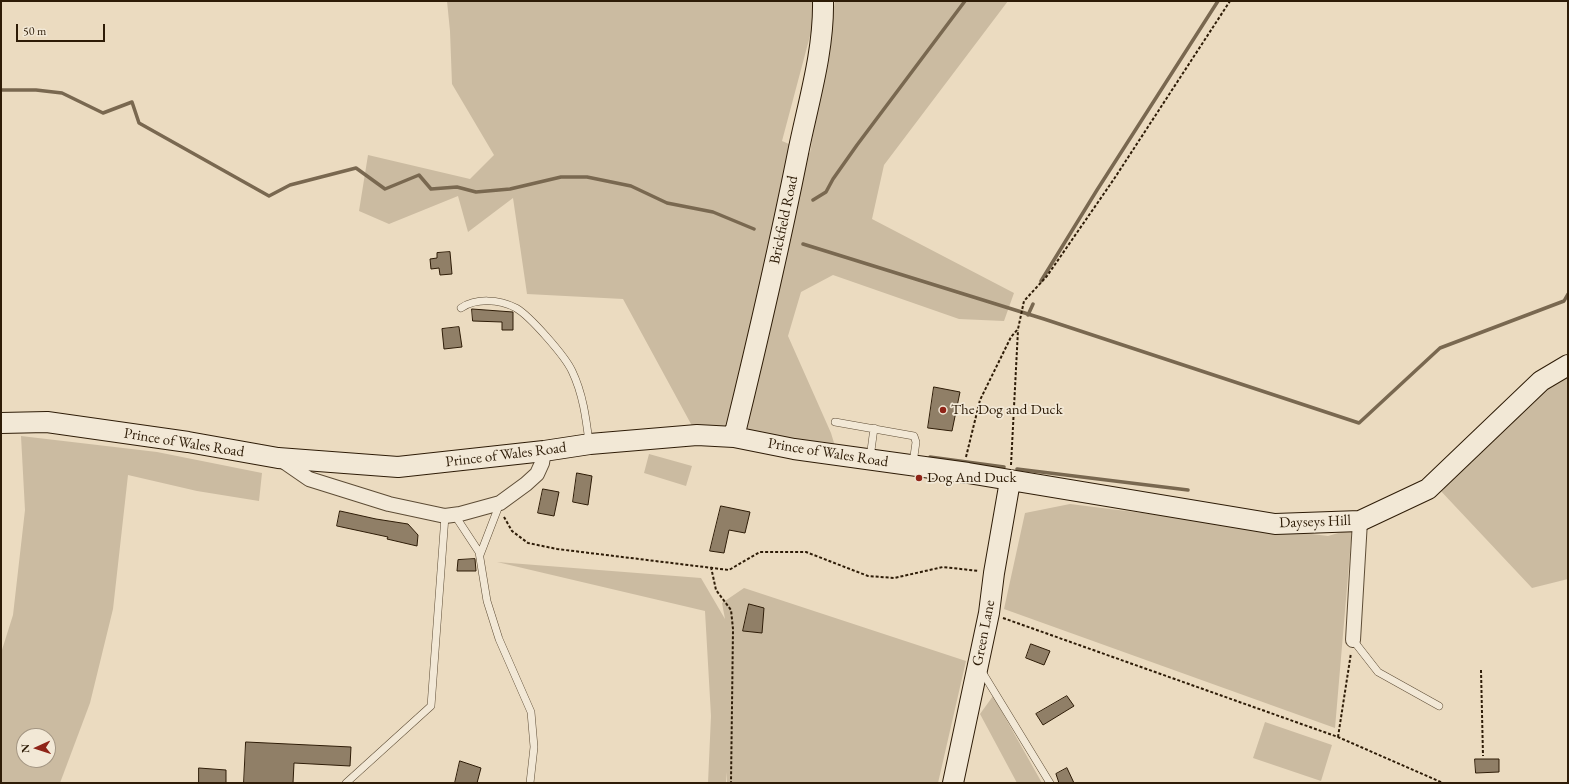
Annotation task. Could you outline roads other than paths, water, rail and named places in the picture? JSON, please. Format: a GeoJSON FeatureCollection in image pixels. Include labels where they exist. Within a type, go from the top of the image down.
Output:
{"type":"FeatureCollection","features":[{"type":"Feature","properties":{"kind":"street","name":"Brickfield Road"},"geometry":{"type":"LineString","coordinates":[[734,437],[772,279],[812,88],[824,24],[824,1]]}},
{"type":"Feature","properties":{"kind":"street","name":"Dayseys Hill"},"geometry":{"type":"LineString","coordinates":[[1010,481],[1275,524],[1360,521],[1428,489],[1541,381],[1568,365]]}},
{"type":"Feature","properties":{"kind":"street","name":"Prince of Wales Road"},"geometry":{"type":"LineString","coordinates":[[1,423],[47,422],[188,442],[278,458],[398,467],[544,451],[590,444],[696,435],[734,437],[794,449],[1010,481]]}},
{"type":"Feature","properties":{"kind":"street"},"geometry":{"type":"LineString","coordinates":[[278,458],[309,479],[389,504],[449,515],[500,503],[537,474],[542,463],[544,451]]}},
{"type":"Feature","properties":{"kind":"street","name":"Green Lane"},"geometry":{"type":"LineString","coordinates":[[953,783],[989,613],[994,572],[1010,481]]}},
{"type":"Feature","properties":{"kind":"street"},"geometry":{"type":"LineString","coordinates":[[1353,640],[1360,521]]}},
{"type":"Feature","properties":{"kind":"lane"},"geometry":{"type":"LineString","coordinates":[[461,308],[469,302],[480,300],[516,308],[546,336],[573,372],[582,395],[590,444]]}},
{"type":"Feature","properties":{"kind":"lane"},"geometry":{"type":"LineString","coordinates":[[835,422],[914,436],[916,442],[912,466]]}},
{"type":"Feature","properties":{"kind":"lane"},"geometry":{"type":"LineString","coordinates":[[870,460],[874,428]]}},
{"type":"Feature","properties":{"kind":"lane"},"geometry":{"type":"LineString","coordinates":[[480,555],[500,503]]}},
{"type":"Feature","properties":{"kind":"lane"},"geometry":{"type":"LineString","coordinates":[[449,515],[475,544],[480,555],[487,601],[499,639],[531,712],[534,747],[530,783]]}},
{"type":"Feature","properties":{"kind":"lane"},"geometry":{"type":"LineString","coordinates":[[346,783],[431,706],[449,515]]}},
{"type":"Feature","properties":{"kind":"lane"},"geometry":{"type":"LineString","coordinates":[[1353,640],[1378,672],[1439,706]]}},
{"type":"Feature","properties":{"kind":"lane"},"geometry":{"type":"LineString","coordinates":[[978,665],[1050,783]]}},
{"type":"Feature","properties":{"kind":"waterway"},"geometry":{"type":"LineString","coordinates":[[813,200],[826,192],[833,179],[857,145],[965,1]]}},
{"type":"Feature","properties":{"kind":"waterway"},"geometry":{"type":"LineString","coordinates":[[1041,281],[1097,190],[1218,1]]}},
{"type":"Feature","properties":{"kind":"waterway"},"geometry":{"type":"LineString","coordinates":[[1,90],[36,90],[62,93],[103,113],[132,102],[139,123],[269,196],[290,185],[356,168],[385,189],[419,175],[431,189],[457,187],[476,192],[510,189],[561,177],[587,177],[631,186],[667,203],[713,212],[754,229]]}},
{"type":"Feature","properties":{"kind":"waterway"},"geometry":{"type":"LineString","coordinates":[[803,244],[1044,319],[1359,423],[1440,348],[1564,301],[1568,294]]}},
{"type":"Feature","properties":{"kind":"waterway"},"geometry":{"type":"LineString","coordinates":[[1028,315],[1033,304]]}},
{"type":"Feature","properties":{"kind":"waterway"},"geometry":{"type":"LineString","coordinates":[[930,457],[1004,467]]}},
{"type":"Feature","properties":{"kind":"waterway"},"geometry":{"type":"LineString","coordinates":[[1017,469],[1188,490]]}},
{"type":"Feature","properties":{"kind":"place","name":"The Dog and Duck"},"geometry":{"type":"Point","coordinates":[943,410]}},
{"type":"Feature","properties":{"kind":"place","name":"Dog And Duck"},"geometry":{"type":"Point","coordinates":[919,478]}}]}
